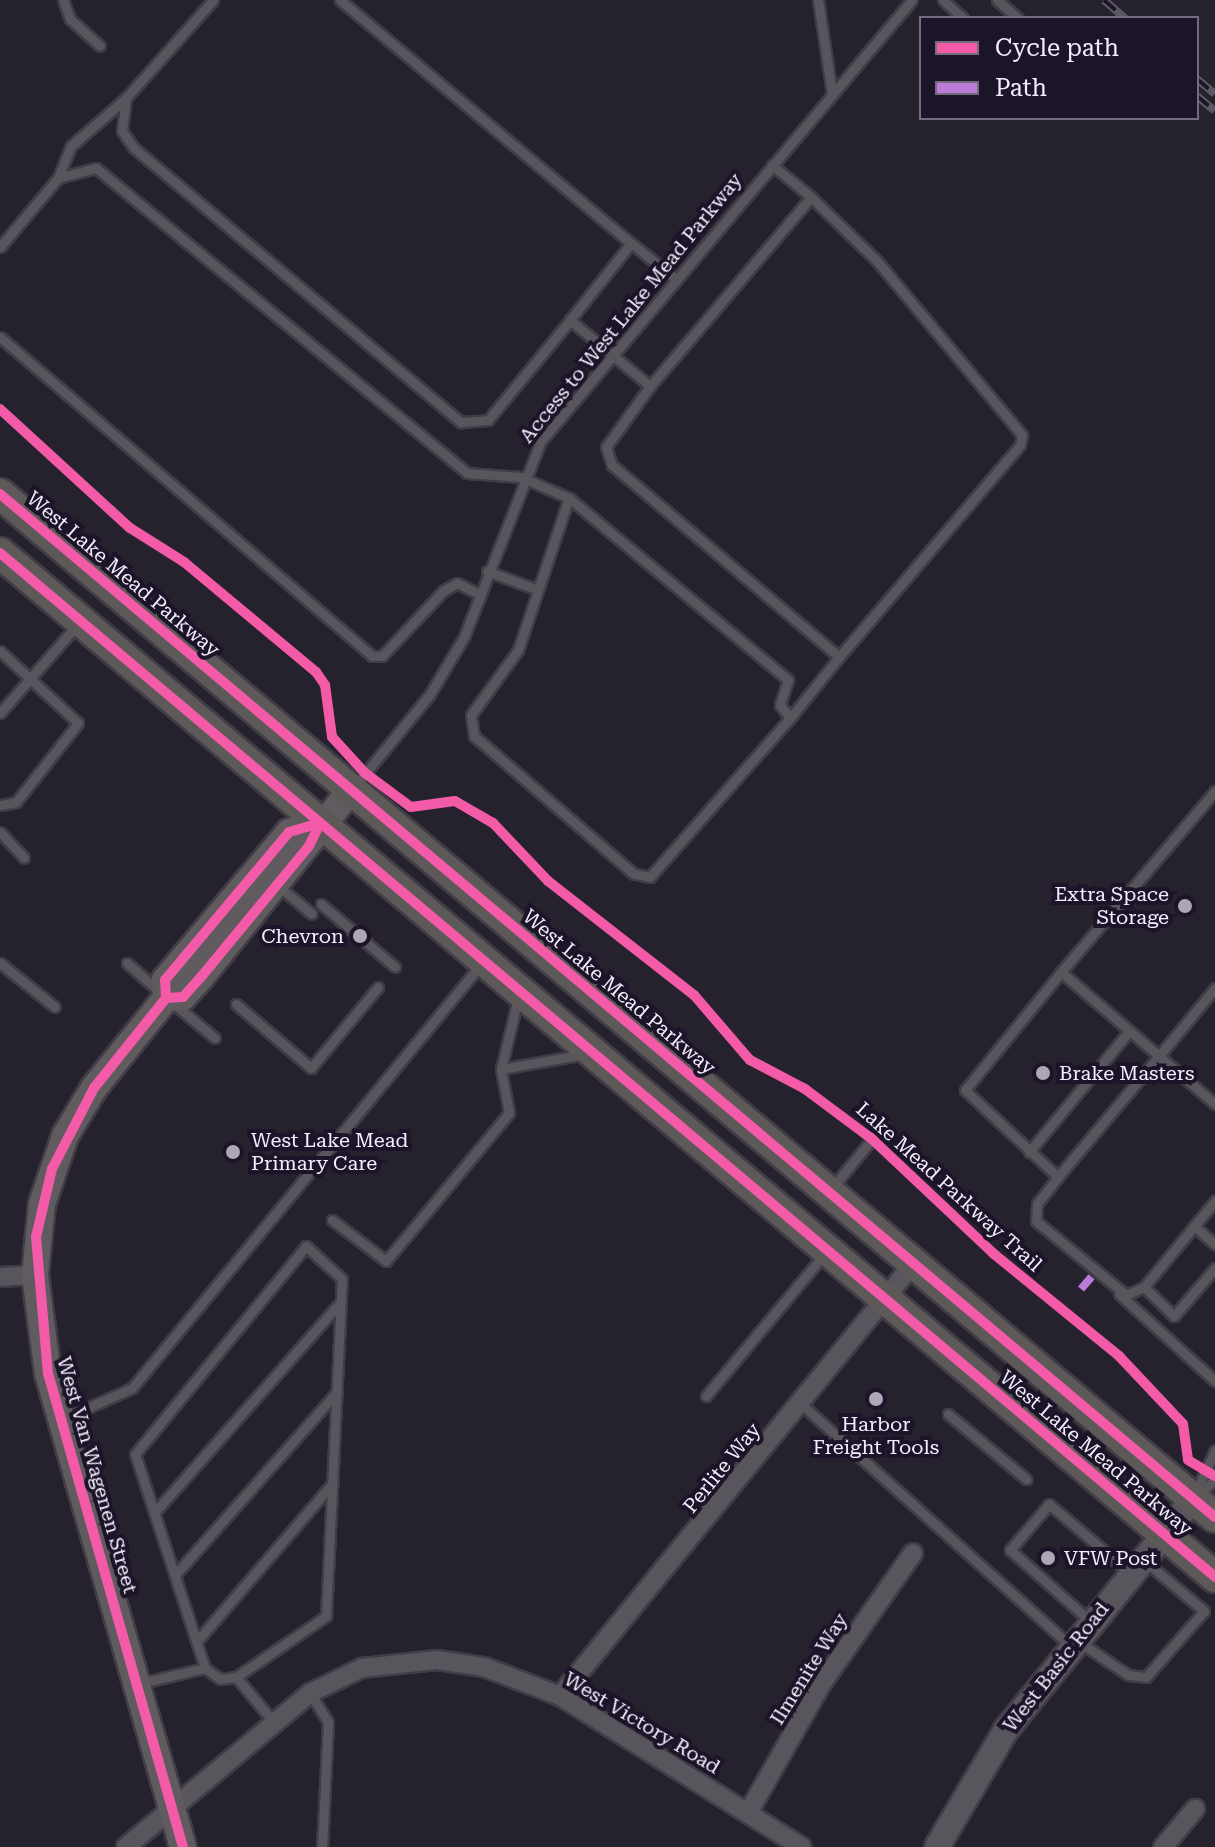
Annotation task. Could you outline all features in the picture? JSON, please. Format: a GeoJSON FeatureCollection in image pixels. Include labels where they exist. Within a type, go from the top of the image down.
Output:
{"type":"FeatureCollection","features":[{"type":"Feature","properties":{"kind":"main road","name":"West Lake Mead Parkway"},"geometry":{"type":"LineString","coordinates":[[0,494],[913,1264],[1208,1498]]}},
{"type":"Feature","properties":{"kind":"main road","name":"West Lake Mead Parkway"},"geometry":{"type":"LineString","coordinates":[[0,553],[1215,1577]]}},
{"type":"Feature","properties":{"kind":"main road","name":"West Van Wagenen Street"},"geometry":{"type":"LineString","coordinates":[[166,998],[183,997],[277,885],[320,823],[351,790]]}},
{"type":"Feature","properties":{"kind":"main road","name":"West Van Wagenen Street"},"geometry":{"type":"LineString","coordinates":[[183,1847],[61,1419],[39,1327],[35,1275],[42,1204],[65,1136],[166,998],[165,980],[289,832],[320,823]]}},
{"type":"Feature","properties":{"kind":"street","name":"Perlite Way"},"geometry":{"type":"LineString","coordinates":[[560,1696],[913,1264]]}},
{"type":"Feature","properties":{"kind":"street"},"geometry":{"type":"LineString","coordinates":[[0,1277],[35,1275]]}},
{"type":"Feature","properties":{"kind":"street","name":"West Basic Road"},"geometry":{"type":"LineString","coordinates":[[937,1847],[1006,1730],[1078,1635],[1164,1533],[1208,1498]]}},
{"type":"Feature","properties":{"kind":"street","name":"Ilmenite Way"},"geometry":{"type":"LineString","coordinates":[[748,1813],[820,1686],[913,1553]]}},
{"type":"Feature","properties":{"kind":"street","name":"West Victory Road"},"geometry":{"type":"LineString","coordinates":[[126,1847],[272,1720],[310,1693],[362,1668],[437,1660],[484,1667],[560,1696],[802,1847]]}},
{"type":"Feature","properties":{"kind":"street"},"geometry":{"type":"LineString","coordinates":[[1163,1847],[1195,1809]]}},
{"type":"Feature","properties":{"kind":"lane"},"geometry":{"type":"LineString","coordinates":[[63,0],[70,19],[100,46]]}},
{"type":"Feature","properties":{"kind":"lane"},"geometry":{"type":"LineString","coordinates":[[0,247],[58,178],[71,146],[126,98],[213,0]]}},
{"type":"Feature","properties":{"kind":"lane"},"geometry":{"type":"LineString","coordinates":[[340,0],[676,279]]}},
{"type":"Feature","properties":{"kind":"lane"},"geometry":{"type":"LineString","coordinates":[[818,0],[832,94]]}},
{"type":"Feature","properties":{"kind":"lane","name":"Access to West Lake Mead Parkway"},"geometry":{"type":"LineString","coordinates":[[351,790],[430,694],[479,594],[521,477],[541,441],[912,0]]}},
{"type":"Feature","properties":{"kind":"lane"},"geometry":{"type":"LineString","coordinates":[[943,0],[961,16]]}},
{"type":"Feature","properties":{"kind":"lane"},"geometry":{"type":"LineString","coordinates":[[997,0],[1016,16]]}},
{"type":"Feature","properties":{"kind":"lane"},"geometry":{"type":"LineString","coordinates":[[126,98],[122,131],[134,148],[461,422],[488,420],[631,243]]}},
{"type":"Feature","properties":{"kind":"lane"},"geometry":{"type":"LineString","coordinates":[[569,498],[518,650],[471,715],[474,736],[634,874],[650,877],[790,718],[1022,435],[876,260],[811,197],[772,165]]}},
{"type":"Feature","properties":{"kind":"lane"},"geometry":{"type":"LineString","coordinates":[[58,178],[96,168],[467,473],[521,477],[569,498],[788,680],[780,705],[790,718]]}},
{"type":"Feature","properties":{"kind":"lane"},"geometry":{"type":"LineString","coordinates":[[811,197],[650,386],[606,447],[612,465],[839,657]]}},
{"type":"Feature","properties":{"kind":"lane"},"geometry":{"type":"LineString","coordinates":[[570,320],[650,386]]}},
{"type":"Feature","properties":{"kind":"lane"},"geometry":{"type":"LineString","coordinates":[[0,337],[372,656],[382,656],[443,591],[457,583],[479,594]]}},
{"type":"Feature","properties":{"kind":"lane"},"geometry":{"type":"LineString","coordinates":[[487,571],[538,590]]}},
{"type":"Feature","properties":{"kind":"lane"},"geometry":{"type":"LineString","coordinates":[[0,713],[81,621]]}},
{"type":"Feature","properties":{"kind":"lane"},"geometry":{"type":"LineString","coordinates":[[0,651],[78,723],[16,802],[0,805]]}},
{"type":"Feature","properties":{"kind":"lane"},"geometry":{"type":"LineString","coordinates":[[1058,1177],[965,1090],[1215,791]]}},
{"type":"Feature","properties":{"kind":"lane"},"geometry":{"type":"LineString","coordinates":[[0,832],[24,858]]}},
{"type":"Feature","properties":{"kind":"lane"},"geometry":{"type":"LineString","coordinates":[[277,885],[312,914]]}},
{"type":"Feature","properties":{"kind":"lane"},"geometry":{"type":"LineString","coordinates":[[321,904],[395,967]]}},
{"type":"Feature","properties":{"kind":"lane"},"geometry":{"type":"LineString","coordinates":[[61,1419],[132,1388],[484,961]]}},
{"type":"Feature","properties":{"kind":"lane"},"geometry":{"type":"LineString","coordinates":[[0,963],[55,1007]]}},
{"type":"Feature","properties":{"kind":"lane"},"geometry":{"type":"LineString","coordinates":[[127,963],[215,1038]]}},
{"type":"Feature","properties":{"kind":"lane"},"geometry":{"type":"LineString","coordinates":[[1061,972],[1215,1104]]}},
{"type":"Feature","properties":{"kind":"lane"},"geometry":{"type":"LineString","coordinates":[[236,1004],[311,1068],[378,987]]}},
{"type":"Feature","properties":{"kind":"lane"},"geometry":{"type":"LineString","coordinates":[[1215,988],[1037,1204],[1036,1221],[1215,1381]]}},
{"type":"Feature","properties":{"kind":"lane"},"geometry":{"type":"LineString","coordinates":[[332,1220],[386,1261],[509,1113],[501,1069],[520,991]]}},
{"type":"Feature","properties":{"kind":"lane"},"geometry":{"type":"LineString","coordinates":[[1029,1152],[1129,1031]]}},
{"type":"Feature","properties":{"kind":"lane"},"geometry":{"type":"LineString","coordinates":[[501,1069],[592,1053]]}},
{"type":"Feature","properties":{"kind":"lane"},"geometry":{"type":"LineString","coordinates":[[829,1192],[883,1126]]}},
{"type":"Feature","properties":{"kind":"lane"},"geometry":{"type":"LineString","coordinates":[[1116,1291],[1144,1287],[1215,1201]]}},
{"type":"Feature","properties":{"kind":"lane"},"geometry":{"type":"LineString","coordinates":[[1194,1226],[1215,1244]]}},
{"type":"Feature","properties":{"kind":"lane"},"geometry":{"type":"LineString","coordinates":[[306,1246],[342,1279],[341,1302],[326,1616],[236,1677],[220,1679],[205,1668],[135,1454],[306,1246]]}},
{"type":"Feature","properties":{"kind":"lane"},"geometry":{"type":"LineString","coordinates":[[706,1396],[828,1250]]}},
{"type":"Feature","properties":{"kind":"lane"},"geometry":{"type":"LineString","coordinates":[[1144,1287],[1174,1316],[1213,1273]]}},
{"type":"Feature","properties":{"kind":"lane"},"geometry":{"type":"LineString","coordinates":[[154,1513],[341,1302]]}},
{"type":"Feature","properties":{"kind":"lane"},"geometry":{"type":"LineString","coordinates":[[175,1575],[337,1392]]}},
{"type":"Feature","properties":{"kind":"lane"},"geometry":{"type":"LineString","coordinates":[[801,1404],[1078,1635],[1138,1678],[1163,1661],[1204,1611],[1049,1504],[1010,1550],[1078,1635]]}},
{"type":"Feature","properties":{"kind":"lane"},"geometry":{"type":"LineString","coordinates":[[948,1414],[1026,1479]]}},
{"type":"Feature","properties":{"kind":"lane"},"geometry":{"type":"LineString","coordinates":[[1208,1498],[1215,1450]]}},
{"type":"Feature","properties":{"kind":"lane"},"geometry":{"type":"LineString","coordinates":[[197,1641],[333,1483]]}},
{"type":"Feature","properties":{"kind":"lane"},"geometry":{"type":"LineString","coordinates":[[137,1684],[205,1668]]}},
{"type":"Feature","properties":{"kind":"lane"},"geometry":{"type":"LineString","coordinates":[[236,1677],[272,1720]]}},
{"type":"Feature","properties":{"kind":"lane"},"geometry":{"type":"LineString","coordinates":[[310,1693],[328,1722],[322,1847]]}},
{"type":"Feature","properties":{"kind":"railway"},"geometry":{"type":"LineString","coordinates":[[1104,0],[1123,16]]}},
{"type":"Feature","properties":{"kind":"railway"},"geometry":{"type":"LineString","coordinates":[[1199,81],[1215,94]]}},
{"type":"Feature","properties":{"kind":"railway"},"geometry":{"type":"LineString","coordinates":[[1199,98],[1215,111]]}},
{"type":"Feature","properties":{"kind":"marked path"},"geometry":{"type":"LineString","coordinates":[[1081,1289],[1095,1273]]}},
{"type":"Feature","properties":{"kind":"cycle path","name":"Lake Mead Parkway Trail"},"geometry":{"type":"LineString","coordinates":[[0,409],[130,528],[184,562],[316,672],[325,685],[332,737],[365,773],[411,807],[455,801],[493,823],[548,881],[694,995],[750,1060],[805,1089],[872,1139],[994,1254],[1119,1356],[1183,1424],[1188,1460],[1215,1476]]}},
{"type":"Feature","properties":{"kind":"cycle path"},"geometry":{"type":"LineString","coordinates":[[0,494],[1215,1517]]}},
{"type":"Feature","properties":{"kind":"cycle path"},"geometry":{"type":"LineString","coordinates":[[0,553],[1215,1577]]}},
{"type":"Feature","properties":{"kind":"cycle path"},"geometry":{"type":"LineString","coordinates":[[166,998],[165,980],[289,832],[320,823]]}},
{"type":"Feature","properties":{"kind":"cycle path"},"geometry":{"type":"LineString","coordinates":[[183,1847],[48,1374],[36,1237],[52,1169],[94,1088],[166,998],[183,997],[201,977],[309,846],[320,823]]}},
{"type":"Feature","properties":{"kind":"place","name":"Extra Space Storage"},"geometry":{"type":"Point","coordinates":[1185,906]}},
{"type":"Feature","properties":{"kind":"place","name":"Chevron"},"geometry":{"type":"Point","coordinates":[360,936]}},
{"type":"Feature","properties":{"kind":"place","name":"Brake Masters"},"geometry":{"type":"Point","coordinates":[1043,1073]}},
{"type":"Feature","properties":{"kind":"place","name":"West Lake Mead Primary Care"},"geometry":{"type":"Point","coordinates":[233,1152]}},
{"type":"Feature","properties":{"kind":"place","name":"Harbor Freight Tools"},"geometry":{"type":"Point","coordinates":[876,1399]}},
{"type":"Feature","properties":{"kind":"place","name":"VFW Post"},"geometry":{"type":"Point","coordinates":[1048,1558]}}]}
